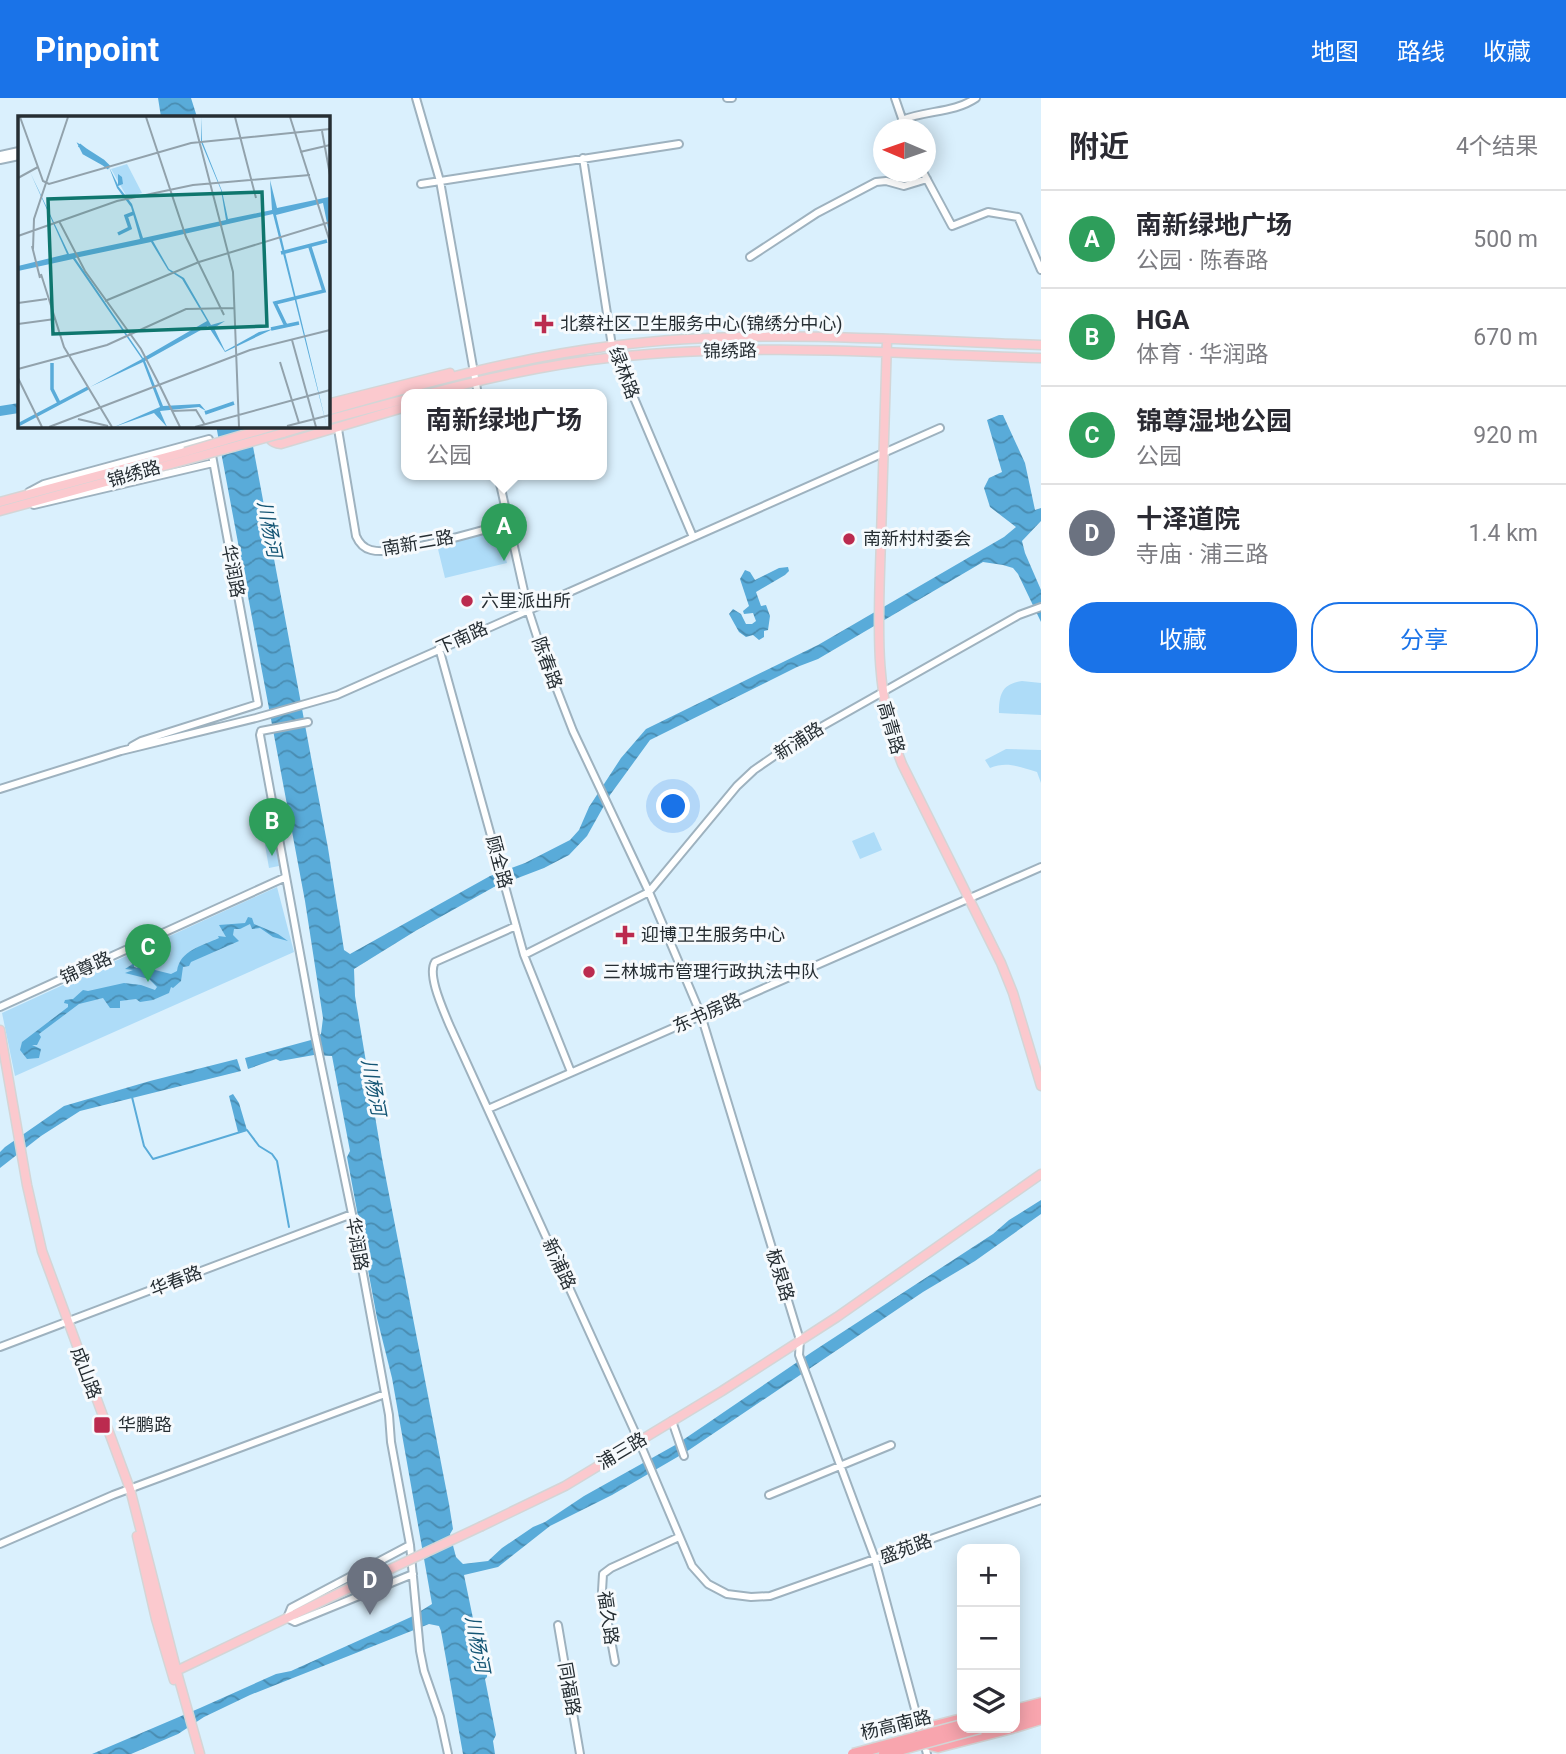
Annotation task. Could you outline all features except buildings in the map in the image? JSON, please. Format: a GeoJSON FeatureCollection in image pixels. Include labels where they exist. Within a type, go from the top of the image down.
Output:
{"type":"FeatureCollection","features":[{"type":"Feature","properties":{"kind":"highway"},"geometry":{"type":"LineString","coordinates":[[1020,1707],[1041,1701]]}},
{"type":"Feature","properties":{"kind":"highway"},"geometry":{"type":"LineString","coordinates":[[1020,1716],[1041,1710]]}},
{"type":"Feature","properties":{"kind":"highway"},"geometry":{"type":"LineString","coordinates":[[1020,1725],[1041,1719]]}},
{"type":"Feature","properties":{"kind":"highway"},"geometry":{"type":"LineString","coordinates":[[957,1723],[931,1727],[925,1743],[939,1748],[976,1733]]}},
{"type":"Feature","properties":{"kind":"highway","name":"杨高南路"},"geometry":{"type":"LineString","coordinates":[[853,1754],[957,1724]]}},
{"type":"Feature","properties":{"kind":"highway","name":"杨高南路"},"geometry":{"type":"LineString","coordinates":[[884,1754],[971,1733]]}},
{"type":"Feature","properties":{"kind":"main road","name":"锦绣路"},"geometry":{"type":"LineString","coordinates":[[408,389],[547,355],[683,339],[749,337],[1041,345]]}},
{"type":"Feature","properties":{"kind":"main road","name":"高青路"},"geometry":{"type":"LineString","coordinates":[[887,340],[879,609],[881,693],[891,735],[902,764],[1007,978],[1041,1086]]}},
{"type":"Feature","properties":{"kind":"main road","name":"锦绣路"},"geometry":{"type":"LineString","coordinates":[[445,389],[547,366],[615,357],[746,350],[1041,358]]}},
{"type":"Feature","properties":{"kind":"main road","name":"锦绣路"},"geometry":{"type":"LineString","coordinates":[[329,403],[446,373],[460,375]]}},
{"type":"Feature","properties":{"kind":"main road","name":"锦绣路"},"geometry":{"type":"LineString","coordinates":[[329,410],[401,391]]}},
{"type":"Feature","properties":{"kind":"main road"},"geometry":{"type":"LineString","coordinates":[[329,419],[401,400]]}},
{"type":"Feature","properties":{"kind":"main road"},"geometry":{"type":"LineString","coordinates":[[266,427],[270,440],[281,444],[401,408]]}},
{"type":"Feature","properties":{"kind":"main road","name":"锦绣路"},"geometry":{"type":"LineString","coordinates":[[0,511],[15,503],[280,429]]}},
{"type":"Feature","properties":{"kind":"main road","name":"锦绣路"},"geometry":{"type":"LineString","coordinates":[[0,502],[15,503]]}},
{"type":"Feature","properties":{"kind":"main road","name":"成山路"},"geometry":{"type":"LineString","coordinates":[[0,1030],[16,1136]]}},
{"type":"Feature","properties":{"kind":"main road","name":"成山路"},"geometry":{"type":"LineString","coordinates":[[0,1057],[42,1251],[64,1322],[127,1490],[198,1754]]}},
{"type":"Feature","properties":{"kind":"main road","name":"浦三路"},"geometry":{"type":"LineString","coordinates":[[174,1672],[565,1486],[837,1317],[1041,1174]]}},
{"type":"Feature","properties":{"kind":"main road","name":"杨高南路"},"geometry":{"type":"LineString","coordinates":[[846,1754],[925,1743]]}},
{"type":"Feature","properties":{"kind":"main road","name":"杨高南路"},"geometry":{"type":"LineString","coordinates":[[884,1754],[895,1747],[925,1743]]}},
{"type":"Feature","properties":{"kind":"main road","name":"杨高南路"},"geometry":{"type":"LineString","coordinates":[[891,1754],[925,1743]]}},
{"type":"Feature","properties":{"kind":"street"},"geometry":{"type":"LineString","coordinates":[[416,98],[440,181],[477,389]]}},
{"type":"Feature","properties":{"kind":"street"},"geometry":{"type":"LineString","coordinates":[[895,98],[902,119]]}},
{"type":"Feature","properties":{"kind":"street"},"geometry":{"type":"LineString","coordinates":[[905,119],[963,106],[976,98]]}},
{"type":"Feature","properties":{"kind":"street"},"geometry":{"type":"LineString","coordinates":[[421,184],[679,144]]}},
{"type":"Feature","properties":{"kind":"street"},"geometry":{"type":"LineString","coordinates":[[0,157],[18,153]]}},
{"type":"Feature","properties":{"kind":"street","name":"绿林路"},"geometry":{"type":"LineString","coordinates":[[583,158],[615,357],[693,537]]}},
{"type":"Feature","properties":{"kind":"street"},"geometry":{"type":"LineString","coordinates":[[750,257],[817,213],[876,182]]}},
{"type":"Feature","properties":{"kind":"street"},"geometry":{"type":"LineString","coordinates":[[890,182],[904,186],[917,182]]}},
{"type":"Feature","properties":{"kind":"street"},"geometry":{"type":"LineString","coordinates":[[929,182],[952,226],[988,212],[1018,217],[1041,270]]}},
{"type":"Feature","properties":{"kind":"street","name":"下南路"},"geometry":{"type":"LineString","coordinates":[[0,789],[128,749],[321,701],[940,428]]}},
{"type":"Feature","properties":{"kind":"street","name":"南新二路"},"geometry":{"type":"LineString","coordinates":[[338,429],[356,536],[367,549],[376,551],[416,546],[509,523]]}},
{"type":"Feature","properties":{"kind":"street","name":"华润路"},"geometry":{"type":"LineString","coordinates":[[15,503],[44,484],[209,439],[258,704]]}},
{"type":"Feature","properties":{"kind":"street"},"geometry":{"type":"LineString","coordinates":[[15,503],[47,503],[213,463]]}},
{"type":"Feature","properties":{"kind":"street","name":"陈春路"},"geometry":{"type":"LineString","coordinates":[[499,480],[528,609],[553,681],[607,803]]}},
{"type":"Feature","properties":{"kind":"street","name":"新浦路"},"geometry":{"type":"LineString","coordinates":[[524,955],[649,892],[737,786],[754,770],[796,741],[1037,608]]}},
{"type":"Feature","properties":{"kind":"street","name":"顾全路"},"geometry":{"type":"LineString","coordinates":[[439,649],[524,955],[571,1072]]}},
{"type":"Feature","properties":{"kind":"street","name":"下南路"},"geometry":{"type":"LineString","coordinates":[[128,749],[141,741],[258,704]]}},
{"type":"Feature","properties":{"kind":"street","name":"华润路"},"geometry":{"type":"LineString","coordinates":[[308,722],[261,731],[260,735],[385,1394],[410,1545],[424,1671],[440,1717],[448,1754]]}},
{"type":"Feature","properties":{"kind":"street","name":"板泉路"},"geometry":{"type":"LineString","coordinates":[[607,803],[702,1015],[800,1340],[800,1360],[875,1560],[925,1743]]}},
{"type":"Feature","properties":{"kind":"street","name":"东书房路"},"geometry":{"type":"LineString","coordinates":[[488,1109],[1041,867]]}},
{"type":"Feature","properties":{"kind":"street","name":"锦尊路"},"geometry":{"type":"LineString","coordinates":[[0,1007],[286,877]]}},
{"type":"Feature","properties":{"kind":"street","name":"新浦路"},"geometry":{"type":"LineString","coordinates":[[516,926],[435,962],[431,970],[446,1016],[639,1441],[692,1566],[708,1584],[727,1594],[770,1596]]}},
{"type":"Feature","properties":{"kind":"street","name":"华春路"},"geometry":{"type":"LineString","coordinates":[[0,1347],[352,1214]]}},
{"type":"Feature","properties":{"kind":"street"},"geometry":{"type":"LineString","coordinates":[[0,1545],[127,1490],[385,1394]]}},
{"type":"Feature","properties":{"kind":"street"},"geometry":{"type":"LineString","coordinates":[[672,1421],[684,1456]]}},
{"type":"Feature","properties":{"kind":"street"},"geometry":{"type":"LineString","coordinates":[[769,1495],[891,1445]]}},
{"type":"Feature","properties":{"kind":"street","name":"盛苑路"},"geometry":{"type":"LineString","coordinates":[[770,1596],[1041,1500]]}},
{"type":"Feature","properties":{"kind":"street","name":"福久路"},"geometry":{"type":"LineString","coordinates":[[615,1662],[602,1591],[603,1574],[680,1536]]}},
{"type":"Feature","properties":{"kind":"street"},"geometry":{"type":"LineString","coordinates":[[410,1545],[291,1608],[287,1618],[295,1622],[414,1574]]}},
{"type":"Feature","properties":{"kind":"street"},"geometry":{"type":"LineString","coordinates":[[378,1563],[390,1566],[393,1574],[388,1584]]}},
{"type":"Feature","properties":{"kind":"street","name":"同福路"},"geometry":{"type":"LineString","coordinates":[[558,1625],[580,1754]]}},
{"type":"Feature","properties":{"kind":"shaded area"},"geometry":{"type":"Polygon","coordinates":[[[499,530],[507,563],[445,578],[437,545],[499,530]]]}},
{"type":"Feature","properties":{"kind":"shaded area"},"geometry":{"type":"Polygon","coordinates":[[[1015,682],[1041,683],[1041,715],[999,713],[1003,691],[1015,682]]]}},
{"type":"Feature","properties":{"kind":"shaded area"},"geometry":{"type":"Polygon","coordinates":[[[1006,749],[1041,750],[1041,783],[1037,772],[1025,768],[1008,765],[990,768],[985,760],[1006,749]]]}},
{"type":"Feature","properties":{"kind":"shaded area"},"geometry":{"type":"Polygon","coordinates":[[[874,832],[882,850],[860,859],[852,841],[874,832]]]}},
{"type":"Feature","properties":{"kind":"shaded area"},"geometry":{"type":"Polygon","coordinates":[[[276,844],[279,866],[269,868],[265,845],[276,844]]]}},
{"type":"Feature","properties":{"kind":"shaded area"},"geometry":{"type":"Polygon","coordinates":[[[277,887],[294,952],[15,1076],[2,1013],[277,887]]]}},
{"type":"Feature","properties":{"kind":"water"},"geometry":{"type":"Polygon","coordinates":[[[158,98],[191,98],[197,116],[161,116],[158,98]]]}},
{"type":"Feature","properties":{"kind":"water"},"geometry":{"type":"Polygon","coordinates":[[[18,403],[18,413],[0,416],[0,406],[18,403]]]}},
{"type":"Feature","properties":{"kind":"water","name":"川杨河"},"geometry":{"type":"Polygon","coordinates":[[[1003,415],[1025,463],[1035,510],[1041,508],[1041,521],[1022,541],[1041,590],[1041,622],[1013,568],[983,562],[818,659],[650,740],[610,795],[587,836],[569,855],[544,868],[494,887],[354,969],[355,996],[382,1158],[449,1504],[453,1529],[450,1534],[456,1557],[463,1564],[488,1561],[533,1527],[677,1444],[1041,1200],[1041,1214],[975,1261],[923,1292],[686,1452],[612,1495],[550,1526],[498,1567],[464,1575],[476,1633],[484,1642],[487,1653],[485,1679],[496,1735],[493,1741],[495,1754],[463,1754],[441,1631],[439,1626],[429,1624],[250,1695],[204,1717],[178,1734],[131,1754],[92,1754],[276,1674],[291,1671],[411,1617],[432,1604],[392,1378],[377,1318],[347,1157],[350,1151],[332,1056],[314,1055],[280,1061],[276,1059],[248,1069],[245,1058],[311,1040],[321,1034],[323,1018],[305,901],[216,427],[249,427],[328,848],[344,950],[350,954],[490,876],[525,863],[570,840],[579,830],[589,807],[621,758],[646,729],[818,645],[1004,537],[1016,527],[990,507],[984,488],[989,478],[1002,472],[987,420],[1003,415]]]}},
{"type":"Feature","properties":{"kind":"water"},"geometry":{"type":"Polygon","coordinates":[[[788,567],[789,571],[785,575],[756,592],[761,606],[766,605],[770,616],[764,637],[759,640],[753,635],[746,637],[739,632],[729,614],[733,609],[741,614],[746,624],[756,621],[753,613],[744,614],[743,611],[749,606],[740,579],[745,570],[750,572],[755,580],[779,568],[788,567]]]}},
{"type":"Feature","properties":{"kind":"water"},"geometry":{"type":"Polygon","coordinates":[[[248,917],[252,918],[254,924],[288,941],[273,937],[260,928],[252,929],[250,924],[234,929],[233,935],[239,941],[183,967],[181,981],[171,987],[169,993],[153,1000],[120,1001],[120,1008],[110,1008],[103,998],[79,1004],[39,1034],[41,1037],[37,1045],[32,1045],[41,1049],[39,1058],[27,1059],[20,1050],[22,1042],[68,1007],[68,1004],[64,1003],[65,1000],[73,999],[83,990],[124,983],[155,990],[157,987],[149,979],[125,973],[133,970],[125,969],[134,963],[137,968],[139,966],[171,974],[177,971],[187,953],[219,938],[218,936],[226,937],[219,925],[245,923],[248,917]]]}},
{"type":"Feature","properties":{"kind":"water"},"geometry":{"type":"Polygon","coordinates":[[[237,1059],[241,1071],[80,1111],[41,1136],[0,1168],[0,1152],[5,1147],[64,1106],[237,1059]]]}},
{"type":"Feature","properties":{"kind":"water"},"geometry":{"type":"Polygon","coordinates":[[[233,1094],[239,1103],[247,1130],[238,1132],[229,1096],[233,1094]]]}},
{"type":"Feature","properties":{"kind":"waterway"},"geometry":{"type":"LineString","coordinates":[[132,1097],[144,1146],[153,1159],[247,1130],[259,1146],[272,1154],[277,1161],[289,1227]]}},
{"type":"Feature","properties":{"kind":"place","name":"北蔡社区卫生服务中心(锦绣分中心)"},"geometry":{"type":"Point","coordinates":[544,324]}},
{"type":"Feature","properties":{"kind":"place","name":"南新村村委会"},"geometry":{"type":"Point","coordinates":[849,539]}},
{"type":"Feature","properties":{"kind":"place","name":"南新绿地广场"},"geometry":{"type":"Point","coordinates":[504,561]}},
{"type":"Feature","properties":{"kind":"place","name":"六里派出所"},"geometry":{"type":"Point","coordinates":[467,601]}},
{"type":"Feature","properties":{"kind":"place","name":"HGA"},"geometry":{"type":"Point","coordinates":[272,856]}},
{"type":"Feature","properties":{"kind":"place","name":"迎博卫生服务中心"},"geometry":{"type":"Point","coordinates":[625,935]}},
{"type":"Feature","properties":{"kind":"place","name":"三林城市管理行政执法中队"},"geometry":{"type":"Point","coordinates":[589,972]}},
{"type":"Feature","properties":{"kind":"place","name":"锦尊湿地公园"},"geometry":{"type":"Point","coordinates":[148,982]}},
{"type":"Feature","properties":{"kind":"place","name":"华鹏路"},"geometry":{"type":"Point","coordinates":[102,1425]}},
{"type":"Feature","properties":{"kind":"place","name":"十泽道院"},"geometry":{"type":"Point","coordinates":[370,1615]}}]}
